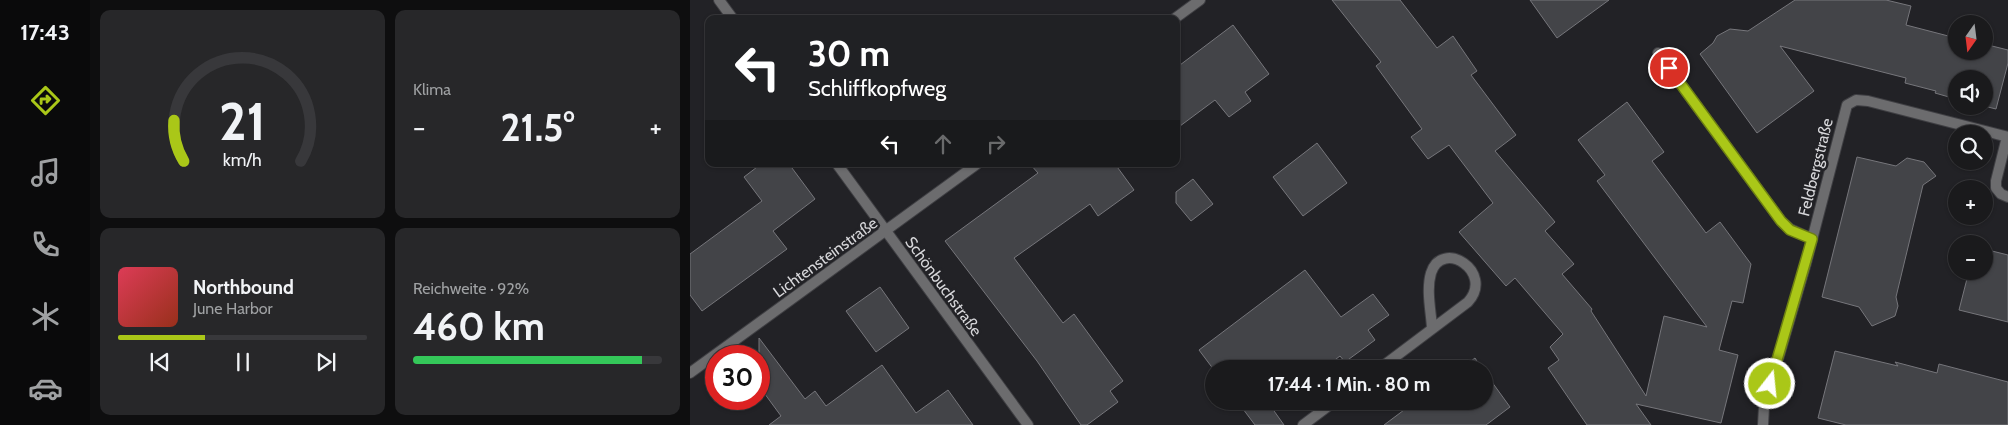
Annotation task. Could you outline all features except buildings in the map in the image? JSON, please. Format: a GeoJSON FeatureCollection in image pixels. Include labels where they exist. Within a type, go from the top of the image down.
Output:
{"type":"FeatureCollection","features":[{"type":"Feature","properties":{"kind":"street"},"geometry":{"type":"LineString","coordinates":[[719,0],[730,15]]}},
{"type":"Feature","properties":{"kind":"street"},"geometry":{"type":"LineString","coordinates":[[1179,15],[1200,0]]}},
{"type":"Feature","properties":{"kind":"street"},"geometry":{"type":"LineString","coordinates":[[1658,53],[1781,221],[1790,230],[1812,239]]}},
{"type":"Feature","properties":{"kind":"street","name":"Feldbergstraße"},"geometry":{"type":"LineString","coordinates":[[1763,425],[1764,407],[1812,239],[1845,109],[1850,102],[1856,100],[1868,101],[2008,137],[1996,180],[1996,188],[2001,194],[2008,197]]}},
{"type":"Feature","properties":{"kind":"street","name":"Schönbuchstraße"},"geometry":{"type":"LineString","coordinates":[[839,167],[1028,425]]}},
{"type":"Feature","properties":{"kind":"street","name":"Lichtensteinstraße"},"geometry":{"type":"LineString","coordinates":[[690,373],[973,167]]}},
{"type":"Feature","properties":{"kind":"street"},"geometry":{"type":"LineString","coordinates":[[1391,360],[1474,296],[1476,289],[1474,274],[1466,265],[1455,258],[1442,260],[1436,264],[1430,276],[1432,328]]}},
{"type":"Feature","properties":{"kind":"street"},"geometry":{"type":"LineString","coordinates":[[1303,425],[1323,410]]}},
{"type":"Feature","properties":{"kind":"route"},"geometry":{"type":"LineString","coordinates":[[1669,68],[1781,221],[1790,230],[1812,239],[1770,384]]}}]}
